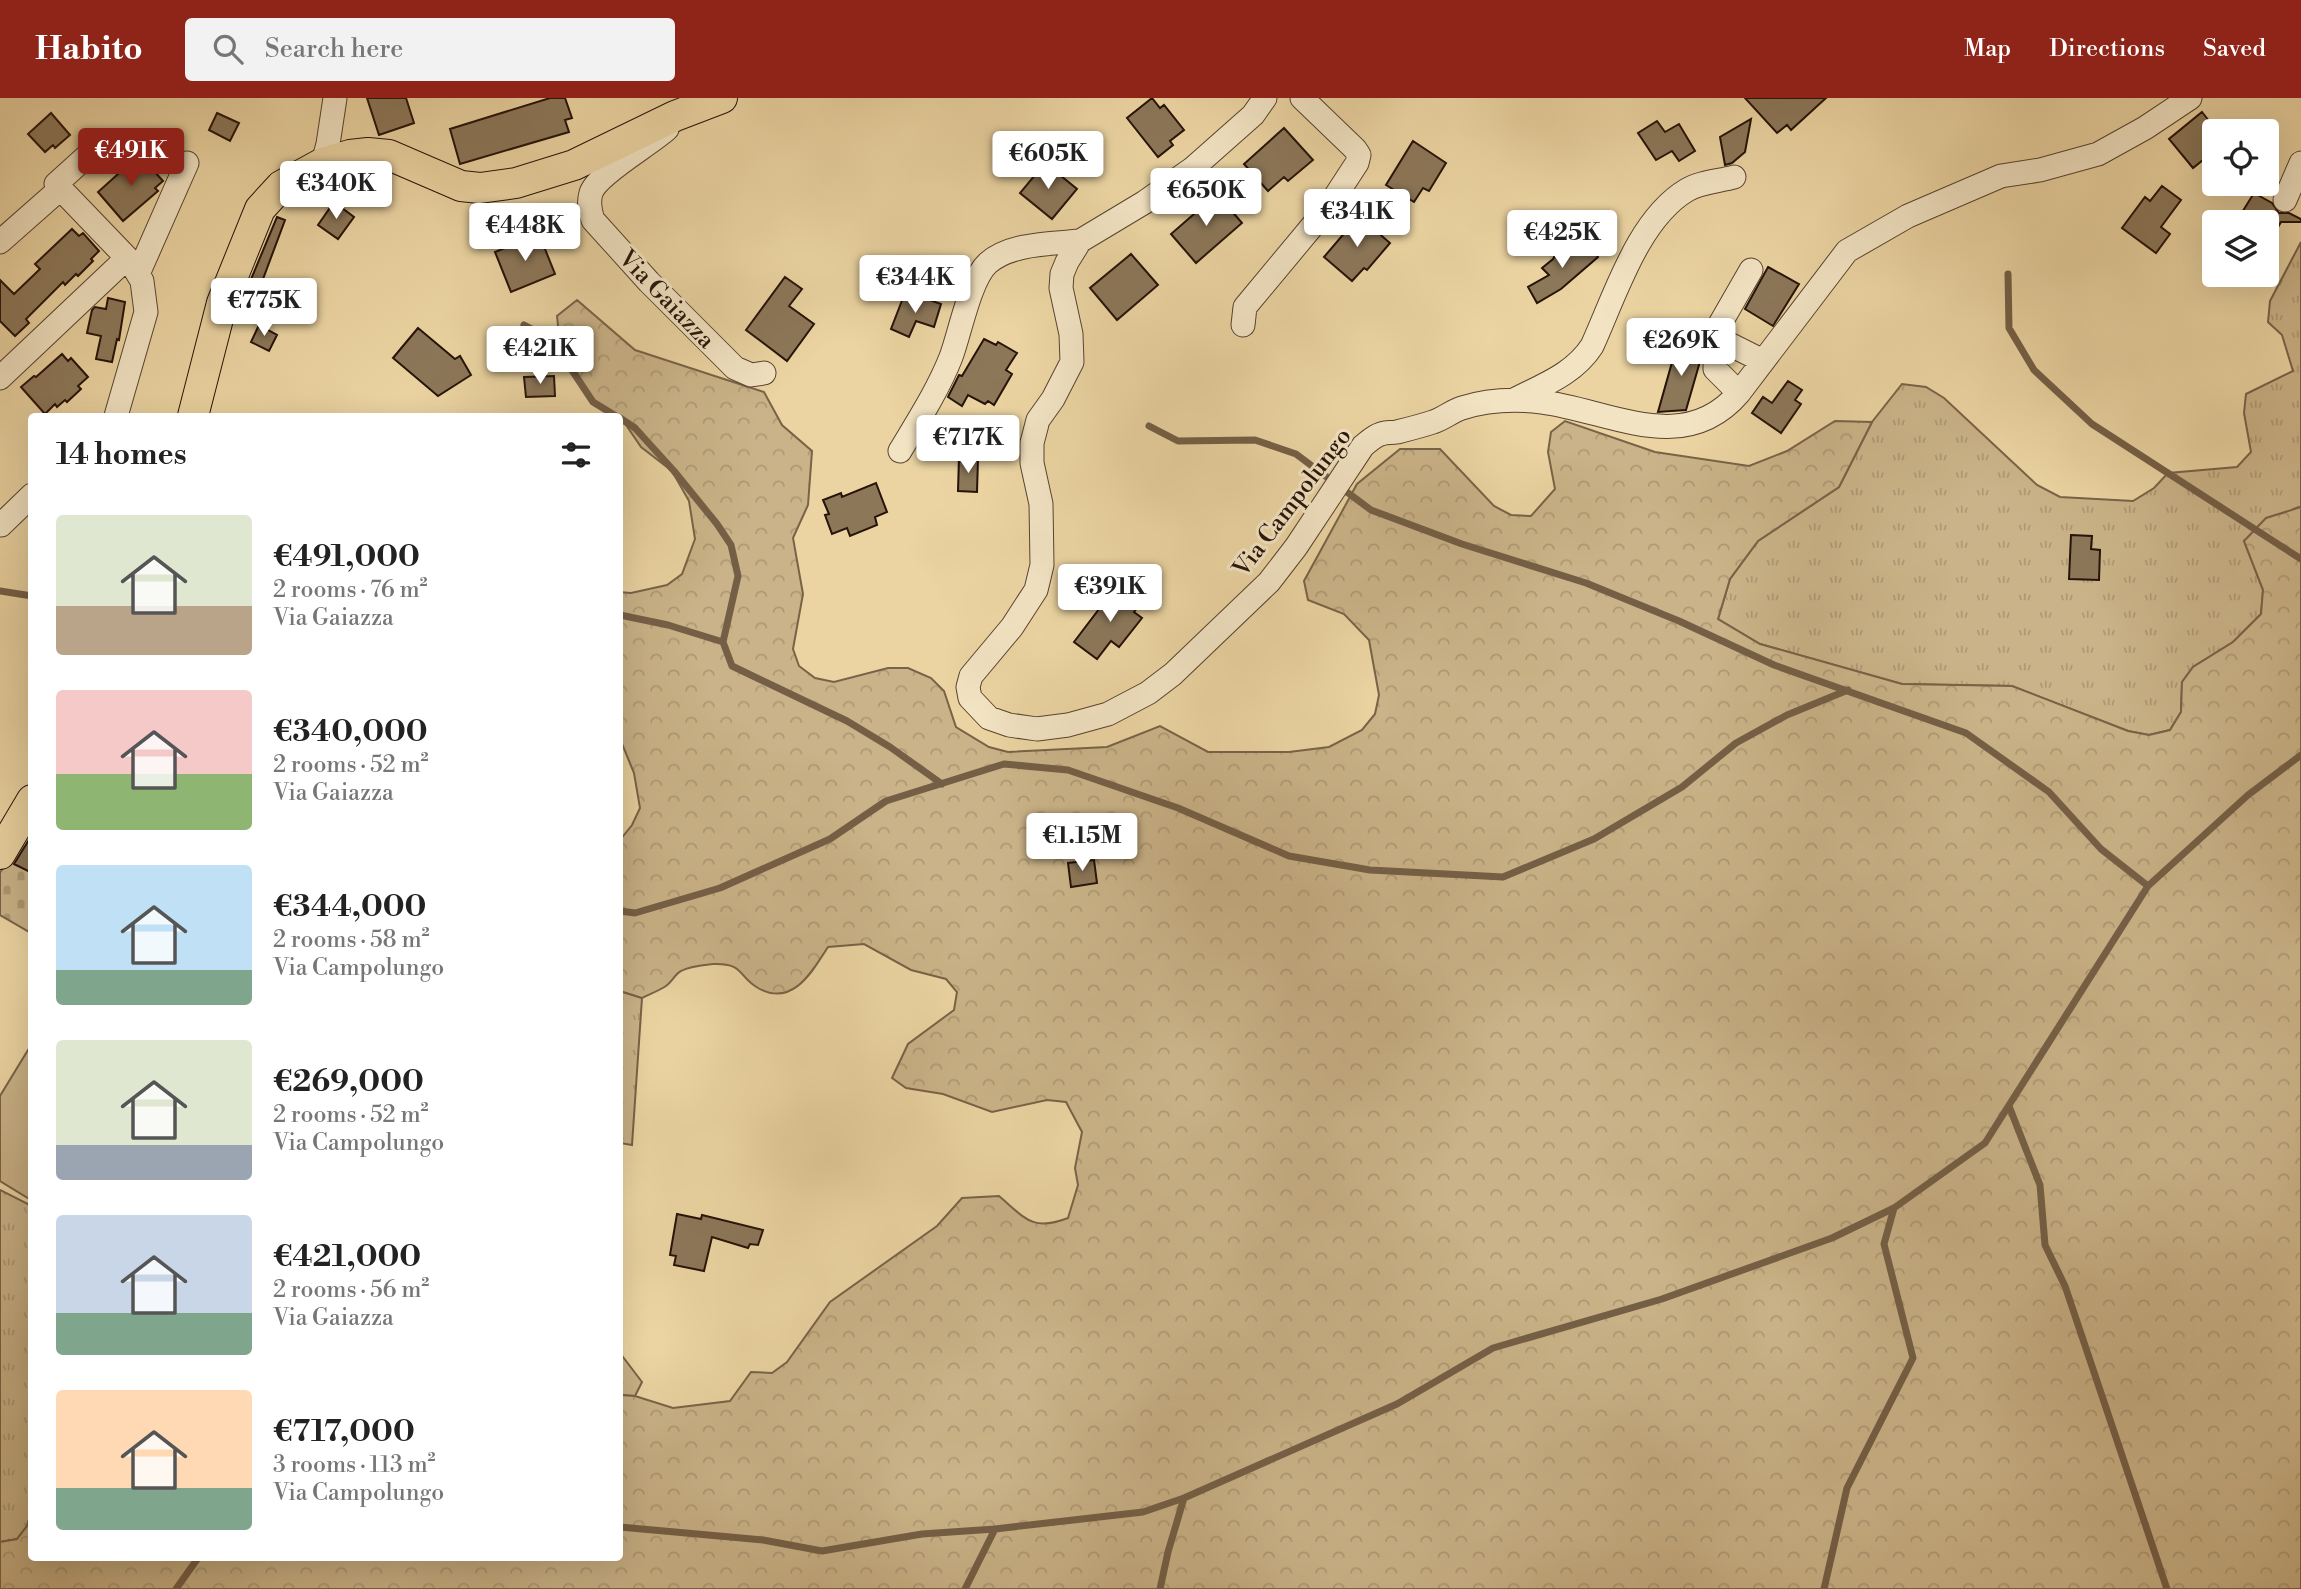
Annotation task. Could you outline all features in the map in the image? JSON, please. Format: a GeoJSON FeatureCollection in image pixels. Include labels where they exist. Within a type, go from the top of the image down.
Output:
{"type":"FeatureCollection","features":[{"type":"Feature","properties":{"kind":"main road","name":"Via Gaiazza"},"geometry":{"type":"LineString","coordinates":[[194,413],[222,303],[260,209],[281,186],[323,163],[349,155],[368,153],[389,155],[461,186],[480,188],[516,183],[574,165],[675,116],[722,98]]}},
{"type":"Feature","properties":{"kind":"main road"},"geometry":{"type":"LineString","coordinates":[[0,854],[28,807]]}},
{"type":"Feature","properties":{"kind":"street"},"geometry":{"type":"LineString","coordinates":[[323,163],[335,98]]}},
{"type":"Feature","properties":{"kind":"street"},"geometry":{"type":"LineString","coordinates":[[900,451],[950,359],[978,274],[988,263],[1002,254],[1016,250],[1080,241],[1145,202],[1192,169],[1253,115],[1265,98]]}},
{"type":"Feature","properties":{"kind":"street"},"geometry":{"type":"LineString","coordinates":[[1243,325],[1245,307],[1329,206],[1357,163],[1359,155],[1355,149],[1302,98]]}},
{"type":"Feature","properties":{"kind":"street","name":"Via Campolungo"},"geometry":{"type":"LineString","coordinates":[[1080,241],[1062,274],[1061,288],[1071,334],[1072,362],[1053,400],[1038,419],[1032,443],[1032,463],[1041,504],[1042,540],[1042,565],[1036,590],[1012,626],[982,660],[971,676],[968,687],[970,698],[989,718],[1009,725],[1037,729],[1068,725],[1108,714],[1148,693],[1172,674],[1269,582],[1296,547],[1363,446],[1379,434],[1435,421],[1462,408],[1511,401],[1543,402],[1615,420],[1679,427],[1702,421],[1718,413],[1739,393],[1847,251],[1908,216],[2001,176],[2040,170],[2098,154],[2190,98]]}},
{"type":"Feature","properties":{"kind":"street","name":"Via Gaiazza"},"geometry":{"type":"LineString","coordinates":[[675,116],[670,126],[658,138],[600,179],[592,191],[589,207],[593,220],[649,282],[735,368],[751,374],[764,373]]}},
{"type":"Feature","properties":{"kind":"street"},"geometry":{"type":"LineString","coordinates":[[97,147],[56,184],[132,266],[142,281],[146,312],[117,413]]}},
{"type":"Feature","properties":{"kind":"street"},"geometry":{"type":"LineString","coordinates":[[0,378],[132,266],[187,163]]}},
{"type":"Feature","properties":{"kind":"street"},"geometry":{"type":"LineString","coordinates":[[2285,200],[2301,163]]}},
{"type":"Feature","properties":{"kind":"street"},"geometry":{"type":"LineString","coordinates":[[1511,401],[1566,373],[1584,359],[1636,248],[1664,208],[1689,188],[1734,177]]}},
{"type":"Feature","properties":{"kind":"street"},"geometry":{"type":"LineString","coordinates":[[0,242],[61,189]]}},
{"type":"Feature","properties":{"kind":"street"},"geometry":{"type":"LineString","coordinates":[[1739,393],[1715,369],[1716,331],[1751,270]]}},
{"type":"Feature","properties":{"kind":"street"},"geometry":{"type":"LineString","coordinates":[[1715,351],[1729,344],[1763,361]]}},
{"type":"Feature","properties":{"kind":"street"},"geometry":{"type":"LineString","coordinates":[[1,525],[28,499]]}},
{"type":"Feature","properties":{"kind":"green space"},"geometry":{"type":"Polygon","coordinates":[[[2301,242],[2301,507],[2244,541],[2263,590],[2261,614],[2233,642],[2193,667],[2182,682],[2181,712],[2170,730],[2149,735],[2128,731],[2012,686],[1902,684],[1760,644],[1718,619],[1730,579],[1758,541],[1839,487],[1872,422],[1902,384],[1926,387],[1944,398],[2037,485],[2060,497],[2133,501],[2154,488],[2168,473],[2237,467],[2251,452],[2244,413],[2246,394],[2293,371],[2282,335],[2268,322],[2270,301],[2301,242]]]}},
{"type":"Feature","properties":{"kind":"green space"},"geometry":{"type":"Polygon","coordinates":[[[577,300],[635,350],[764,392],[782,425],[812,451],[808,505],[793,538],[803,594],[793,649],[799,666],[815,678],[834,682],[888,668],[908,668],[931,678],[944,691],[956,727],[989,747],[1008,752],[1107,747],[1160,726],[1208,752],[1289,752],[1329,747],[1362,730],[1375,714],[1379,695],[1369,640],[1344,614],[1308,600],[1304,581],[1357,484],[1400,449],[1440,449],[1494,506],[1511,515],[1531,516],[1555,489],[1548,452],[1551,432],[1565,421],[1655,452],[1749,466],[1787,451],[1835,421],[1872,422],[1839,487],[1758,541],[1730,579],[1718,619],[1760,644],[1902,684],[2012,686],[2128,731],[2149,735],[2170,730],[2181,712],[2182,682],[2193,667],[2233,642],[2261,614],[2263,590],[2244,541],[2266,518],[2301,507],[2301,1589],[0,1589],[0,1542],[17,1539],[28,1523],[28,1561],[623,1561],[623,1395],[635,1396],[673,1408],[730,1401],[751,1372],[772,1373],[787,1362],[830,1302],[937,1226],[962,1198],[999,1196],[1023,1216],[1037,1223],[1046,1224],[1068,1218],[1078,1185],[1075,1168],[1082,1132],[1066,1102],[1047,1100],[992,1112],[943,1094],[906,1088],[892,1078],[908,1044],[954,1010],[957,992],[946,979],[911,970],[864,944],[828,947],[801,984],[782,993],[770,993],[758,988],[736,968],[723,964],[692,967],[681,971],[666,986],[642,998],[623,992],[623,836],[640,808],[634,773],[623,746],[623,592],[667,585],[682,574],[695,539],[689,501],[672,471],[641,447],[623,420],[623,413],[613,413],[592,399],[573,366],[561,353],[557,316],[577,300]]]}},
{"type":"Feature","properties":{"kind":"green space"},"geometry":{"type":"Polygon","coordinates":[[[28,822],[28,931],[0,915],[0,873],[28,822]]]}},
{"type":"Feature","properties":{"kind":"green space"},"geometry":{"type":"Polygon","coordinates":[[[623,992],[642,998],[632,1145],[623,1144],[623,992]]]}},
{"type":"Feature","properties":{"kind":"green space"},"geometry":{"type":"Polygon","coordinates":[[[28,1050],[28,1198],[0,1181],[0,1096],[28,1050]]]}},
{"type":"Feature","properties":{"kind":"green space"},"geometry":{"type":"Polygon","coordinates":[[[0,1190],[28,1204],[28,1523],[17,1539],[0,1542],[0,1190]]]}},
{"type":"Feature","properties":{"kind":"green space"},"geometry":{"type":"Polygon","coordinates":[[[623,1357],[642,1382],[635,1396],[623,1395],[623,1357]]]}},
{"type":"Feature","properties":{"kind":"building"},"geometry":{"type":"Polygon","coordinates":[[[367,98],[406,98],[414,123],[379,135],[367,98]]]}},
{"type":"Feature","properties":{"kind":"building"},"geometry":{"type":"Polygon","coordinates":[[[550,98],[565,98],[572,118],[565,120],[569,132],[460,164],[450,129],[550,98]]]}},
{"type":"Feature","properties":{"kind":"building"},"geometry":{"type":"Polygon","coordinates":[[[1152,98],[1160,108],[1164,105],[1184,130],[1170,141],[1173,145],[1158,157],[1127,118],[1152,98]]]}},
{"type":"Feature","properties":{"kind":"building"},"geometry":{"type":"Polygon","coordinates":[[[1745,98],[1826,98],[1791,130],[1787,125],[1777,133],[1745,98]]]}},
{"type":"Feature","properties":{"kind":"building"},"geometry":{"type":"Polygon","coordinates":[[[2202,112],[2208,119],[2202,119],[2202,161],[2193,168],[2169,139],[2202,112]]]}},
{"type":"Feature","properties":{"kind":"building"},"geometry":{"type":"Polygon","coordinates":[[[51,113],[70,135],[55,148],[53,145],[45,152],[28,134],[51,113]]]}},
{"type":"Feature","properties":{"kind":"building"},"geometry":{"type":"Polygon","coordinates":[[[217,113],[239,123],[230,141],[209,130],[217,113]]]}},
{"type":"Feature","properties":{"kind":"building"},"geometry":{"type":"Polygon","coordinates":[[[1751,119],[1745,152],[1732,163],[1725,165],[1720,137],[1751,119]]]}},
{"type":"Feature","properties":{"kind":"building"},"geometry":{"type":"Polygon","coordinates":[[[1657,121],[1665,132],[1679,124],[1695,151],[1679,161],[1672,151],[1656,160],[1638,133],[1657,121]]]}},
{"type":"Feature","properties":{"kind":"building"},"geometry":{"type":"Polygon","coordinates":[[[1284,128],[1313,160],[1288,181],[1284,177],[1268,191],[1244,164],[1284,128]]]}},
{"type":"Feature","properties":{"kind":"building"},"geometry":{"type":"Polygon","coordinates":[[[1413,141],[1446,163],[1429,191],[1423,188],[1414,202],[1386,185],[1413,141]]]}},
{"type":"Feature","properties":{"kind":"building"},"geometry":{"type":"Polygon","coordinates":[[[137,157],[143,164],[146,162],[163,181],[155,188],[158,191],[123,221],[98,192],[137,157]]]}},
{"type":"Feature","properties":{"kind":"building"},"geometry":{"type":"Polygon","coordinates":[[[1045,163],[1077,189],[1052,219],[1020,193],[1045,163]]]}},
{"type":"Feature","properties":{"kind":"building"},"geometry":{"type":"Polygon","coordinates":[[[2162,186],[2181,200],[2161,227],[2170,234],[2156,253],[2122,228],[2145,197],[2150,201],[2162,186]]]}},
{"type":"Feature","properties":{"kind":"building"},"geometry":{"type":"Polygon","coordinates":[[[1217,194],[1242,223],[1196,263],[1171,234],[1217,194]]]}},
{"type":"Feature","properties":{"kind":"building"},"geometry":{"type":"Polygon","coordinates":[[[2252,196],[2259,196],[2272,203],[2277,210],[2243,210],[2252,196]]]}},
{"type":"Feature","properties":{"kind":"building"},"geometry":{"type":"Polygon","coordinates":[[[334,202],[354,217],[338,239],[318,225],[334,202]]]}},
{"type":"Feature","properties":{"kind":"building"},"geometry":{"type":"Polygon","coordinates":[[[2279,213],[2289,213],[2301,219],[2301,222],[2281,222],[2279,225],[2279,213]]]}},
{"type":"Feature","properties":{"kind":"building"},"geometry":{"type":"Polygon","coordinates":[[[1359,216],[1390,243],[1367,270],[1364,268],[1352,281],[1324,257],[1359,216]]]}},
{"type":"Feature","properties":{"kind":"building"},"geometry":{"type":"Polygon","coordinates":[[[277,217],[285,220],[250,314],[239,308],[277,217]]]}},
{"type":"Feature","properties":{"kind":"building"},"geometry":{"type":"Polygon","coordinates":[[[72,229],[79,236],[83,233],[99,251],[78,276],[76,274],[65,285],[63,282],[26,319],[29,323],[15,336],[0,321],[0,280],[14,294],[40,269],[35,264],[72,229]]]}},
{"type":"Feature","properties":{"kind":"building"},"geometry":{"type":"Polygon","coordinates":[[[539,234],[555,274],[511,292],[495,252],[539,234]]]}},
{"type":"Feature","properties":{"kind":"building"},"geometry":{"type":"Polygon","coordinates":[[[1564,239],[1588,253],[1593,250],[1598,257],[1561,289],[1537,303],[1528,287],[1549,275],[1542,268],[1553,259],[1564,239]]]}},
{"type":"Feature","properties":{"kind":"building"},"geometry":{"type":"Polygon","coordinates":[[[1131,254],[1158,285],[1117,320],[1090,288],[1131,254]]]}},
{"type":"Feature","properties":{"kind":"building"},"geometry":{"type":"Polygon","coordinates":[[[1768,267],[1799,284],[1773,326],[1745,309],[1768,267]]]}},
{"type":"Feature","properties":{"kind":"building"},"geometry":{"type":"Polygon","coordinates":[[[785,277],[802,289],[789,306],[814,324],[787,361],[746,330],[785,277]]]}},
{"type":"Feature","properties":{"kind":"building"},"geometry":{"type":"Polygon","coordinates":[[[919,296],[941,304],[934,327],[916,321],[909,337],[891,329],[903,298],[917,303],[919,296]]]}},
{"type":"Feature","properties":{"kind":"building"},"geometry":{"type":"Polygon","coordinates":[[[108,298],[125,302],[119,340],[117,339],[112,362],[96,359],[101,336],[87,333],[92,310],[95,307],[106,309],[108,298]]]}},
{"type":"Feature","properties":{"kind":"building"},"geometry":{"type":"Polygon","coordinates":[[[259,325],[277,335],[269,351],[251,342],[259,325]]]}},
{"type":"Feature","properties":{"kind":"building"},"geometry":{"type":"Polygon","coordinates":[[[418,328],[455,359],[460,356],[471,375],[438,396],[393,358],[418,328]]]}},
{"type":"Feature","properties":{"kind":"building"},"geometry":{"type":"Polygon","coordinates":[[[984,339],[996,345],[998,342],[1017,353],[1006,370],[1012,374],[994,405],[988,401],[985,404],[968,395],[962,406],[948,397],[959,375],[962,376],[984,339]]]}},
{"type":"Feature","properties":{"kind":"building"},"geometry":{"type":"Polygon","coordinates":[[[1678,341],[1702,348],[1701,358],[1686,410],[1658,412],[1678,341]]]}},
{"type":"Feature","properties":{"kind":"building"},"geometry":{"type":"Polygon","coordinates":[[[62,354],[68,361],[71,358],[88,377],[78,386],[81,389],[67,402],[65,400],[57,407],[55,404],[44,413],[21,387],[62,354]]]}},
{"type":"Feature","properties":{"kind":"building"},"geometry":{"type":"Polygon","coordinates":[[[554,376],[555,396],[526,397],[524,377],[554,376]]]}},
{"type":"Feature","properties":{"kind":"building"},"geometry":{"type":"Polygon","coordinates":[[[1788,381],[1802,390],[1795,400],[1801,404],[1781,433],[1752,413],[1763,397],[1772,403],[1788,381]]]}},
{"type":"Feature","properties":{"kind":"building"},"geometry":{"type":"Polygon","coordinates":[[[959,457],[978,458],[977,492],[958,491],[959,457]]]}},
{"type":"Feature","properties":{"kind":"building"},"geometry":{"type":"Polygon","coordinates":[[[876,483],[887,512],[875,517],[877,525],[850,536],[847,528],[832,534],[825,515],[829,514],[823,500],[841,493],[842,497],[876,483]]]}},
{"type":"Feature","properties":{"kind":"building"},"geometry":{"type":"Polygon","coordinates":[[[2071,535],[2092,536],[2091,549],[2100,550],[2099,580],[2069,579],[2071,535]]]}},
{"type":"Feature","properties":{"kind":"building"},"geometry":{"type":"Polygon","coordinates":[[[1123,588],[1142,602],[1134,612],[1142,618],[1119,647],[1111,641],[1097,659],[1074,642],[1109,596],[1114,600],[1123,588]]]}},
{"type":"Feature","properties":{"kind":"building"},"geometry":{"type":"Polygon","coordinates":[[[28,841],[28,871],[14,864],[28,841]]]}},
{"type":"Feature","properties":{"kind":"building"},"geometry":{"type":"Polygon","coordinates":[[[1094,860],[1097,883],[1071,887],[1068,863],[1094,860]]]}},
{"type":"Feature","properties":{"kind":"building"},"geometry":{"type":"Polygon","coordinates":[[[677,1214],[701,1219],[702,1215],[763,1230],[758,1245],[750,1244],[748,1248],[712,1237],[704,1271],[674,1265],[676,1256],[670,1255],[677,1214]]]}},
{"type":"Feature","properties":{"kind":"waterway"},"geometry":{"type":"LineString","coordinates":[[2008,274],[2009,328],[2034,370],[2092,424],[2301,559]]}},
{"type":"Feature","properties":{"kind":"waterway"},"geometry":{"type":"LineString","coordinates":[[524,325],[552,340],[593,402],[611,413]]}},
{"type":"Feature","properties":{"kind":"waterway"},"geometry":{"type":"LineString","coordinates":[[623,420],[635,428],[674,471],[731,545],[738,576],[723,642],[732,666],[847,721],[942,784]]}},
{"type":"Feature","properties":{"kind":"waterway"},"geometry":{"type":"LineString","coordinates":[[1149,426],[1178,441],[1255,440],[1296,454],[1371,510],[1462,544],[1586,583],[1679,621],[1774,665],[1966,733],[2049,792],[2101,849],[2148,886]]}},
{"type":"Feature","properties":{"kind":"waterway"},"geometry":{"type":"LineString","coordinates":[[0,591],[28,595]]}},
{"type":"Feature","properties":{"kind":"waterway"},"geometry":{"type":"LineString","coordinates":[[623,616],[668,625],[723,642]]}},
{"type":"Feature","properties":{"kind":"waterway"},"geometry":{"type":"LineString","coordinates":[[623,911],[635,913],[720,888],[830,839],[886,801],[1004,764],[1068,770],[1178,808],[1289,856],[1370,870],[1503,877],[1594,839],[1682,787],[1736,743],[1787,715],[1848,690]]}},
{"type":"Feature","properties":{"kind":"waterway"},"geometry":{"type":"LineString","coordinates":[[623,1527],[763,1540],[822,1551],[922,1534],[995,1529],[1143,1512],[1184,1498],[1397,1404],[1493,1348],[1662,1299],[1832,1238],[1894,1208],[1985,1143],[2148,886],[2248,795],[2301,755]]}},
{"type":"Feature","properties":{"kind":"waterway"},"geometry":{"type":"LineString","coordinates":[[2009,1106],[2040,1185],[2045,1245],[2065,1286],[2167,1589]]}},
{"type":"Feature","properties":{"kind":"waterway"},"geometry":{"type":"LineString","coordinates":[[1824,1589],[1847,1488],[1913,1358],[1884,1244],[1894,1208]]}},
{"type":"Feature","properties":{"kind":"waterway"},"geometry":{"type":"LineString","coordinates":[[1160,1589],[1184,1498]]}},
{"type":"Feature","properties":{"kind":"waterway"},"geometry":{"type":"LineString","coordinates":[[965,1589],[995,1529]]}},
{"type":"Feature","properties":{"kind":"waterway"},"geometry":{"type":"LineString","coordinates":[[176,1589],[196,1561]]}}]}
